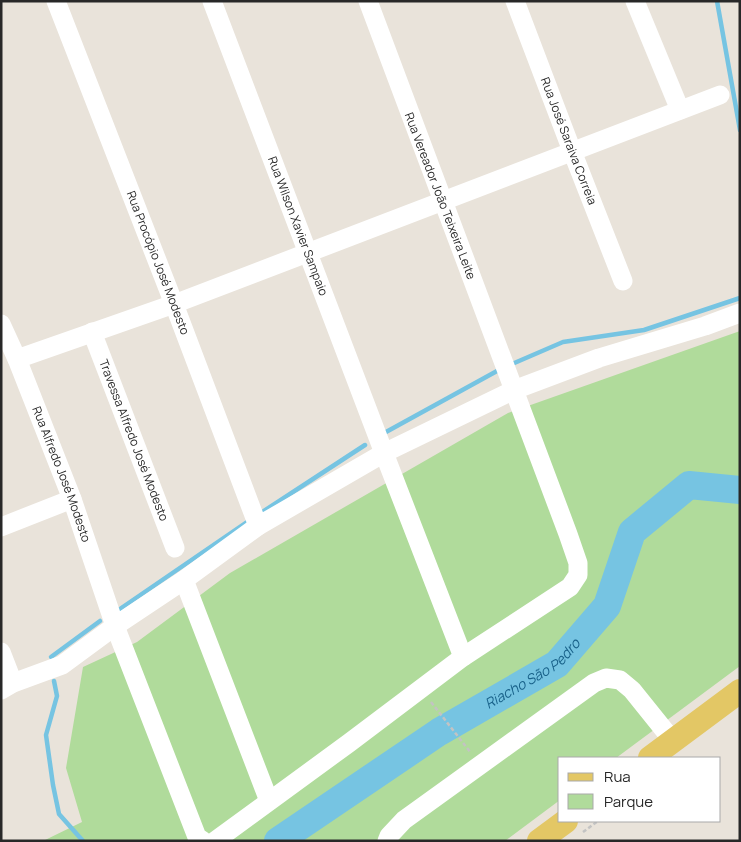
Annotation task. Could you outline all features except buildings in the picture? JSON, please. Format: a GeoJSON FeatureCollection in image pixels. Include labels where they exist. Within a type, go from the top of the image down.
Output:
{"type":"FeatureCollection","features":[{"type":"Feature","properties":{"kind":"main road"},"geometry":{"type":"LineString","coordinates":[[651,757],[740,691]]}},
{"type":"Feature","properties":{"kind":"main road"},"geometry":{"type":"LineString","coordinates":[[539,841],[572,828]]}},
{"type":"Feature","properties":{"kind":"street","name":"Rua Procópio José Modesto"},"geometry":{"type":"LineString","coordinates":[[56,1],[258,526]]}},
{"type":"Feature","properties":{"kind":"street","name":"Rua Wilson Xavier Sampaio"},"geometry":{"type":"LineString","coordinates":[[212,1],[463,657]]}},
{"type":"Feature","properties":{"kind":"street","name":"Rua Vereador João Teixeira Leite"},"geometry":{"type":"LineString","coordinates":[[215,841],[349,744],[463,657],[570,587],[578,575],[578,563],[568,534],[368,1]]}},
{"type":"Feature","properties":{"kind":"street","name":"Rua José Saraiva Correia"},"geometry":{"type":"LineString","coordinates":[[515,1],[623,281]]}},
{"type":"Feature","properties":{"kind":"street"},"geometry":{"type":"LineString","coordinates":[[635,1],[680,110]]}},
{"type":"Feature","properties":{"kind":"street"},"geometry":{"type":"LineString","coordinates":[[17,359],[174,304],[720,95]]}},
{"type":"Feature","properties":{"kind":"street"},"geometry":{"type":"LineString","coordinates":[[1,652],[7,686],[62,665],[258,526],[384,453],[514,390],[599,358],[740,313]]}},
{"type":"Feature","properties":{"kind":"street","name":"Rua Alfredo José Modesto"},"geometry":{"type":"LineString","coordinates":[[1,324],[17,359],[72,499],[115,626],[197,837],[203,841]]}},
{"type":"Feature","properties":{"kind":"street","name":"Travessa Alfredo José Modesto"},"geometry":{"type":"LineString","coordinates":[[92,332],[175,548]]}},
{"type":"Feature","properties":{"kind":"street"},"geometry":{"type":"LineString","coordinates":[[1,527],[72,499]]}},
{"type":"Feature","properties":{"kind":"street"},"geometry":{"type":"LineString","coordinates":[[184,580],[269,801]]}},
{"type":"Feature","properties":{"kind":"street"},"geometry":{"type":"LineString","coordinates":[[387,841],[389,836],[404,820],[594,683],[606,678],[620,680],[632,690],[673,741]]}},
{"type":"Feature","properties":{"kind":"path"},"geometry":{"type":"LineString","coordinates":[[439,713],[462,743]]}},
{"type":"Feature","properties":{"kind":"path"},"geometry":{"type":"LineString","coordinates":[[572,828],[594,822]]}},
{"type":"Feature","properties":{"kind":"green space"},"geometry":{"type":"Polygon","coordinates":[[[740,331],[740,666],[617,757],[558,757],[558,801],[505,841],[43,841],[82,822],[66,768],[83,667],[137,642],[230,573],[508,413],[740,331]]]}},
{"type":"Feature","properties":{"kind":"waterway"},"geometry":{"type":"LineString","coordinates":[[717,1],[740,130]]}},
{"type":"Feature","properties":{"kind":"waterway"},"geometry":{"type":"LineString","coordinates":[[512,364],[563,342],[644,330],[740,298]]}},
{"type":"Feature","properties":{"kind":"waterway"},"geometry":{"type":"LineString","coordinates":[[386,432],[497,371]]}},
{"type":"Feature","properties":{"kind":"waterway"},"geometry":{"type":"LineString","coordinates":[[264,511],[365,445]]}},
{"type":"Feature","properties":{"kind":"waterway","name":"Riacho São Pedro"},"geometry":{"type":"LineString","coordinates":[[278,841],[439,732],[557,664],[607,606],[632,532],[689,485],[740,490]]}},
{"type":"Feature","properties":{"kind":"waterway"},"geometry":{"type":"LineString","coordinates":[[117,611],[247,522]]}},
{"type":"Feature","properties":{"kind":"waterway"},"geometry":{"type":"LineString","coordinates":[[51,657],[100,621]]}},
{"type":"Feature","properties":{"kind":"waterway"},"geometry":{"type":"LineString","coordinates":[[54,681],[57,696],[46,735],[53,785],[59,814],[83,841]]}}]}
